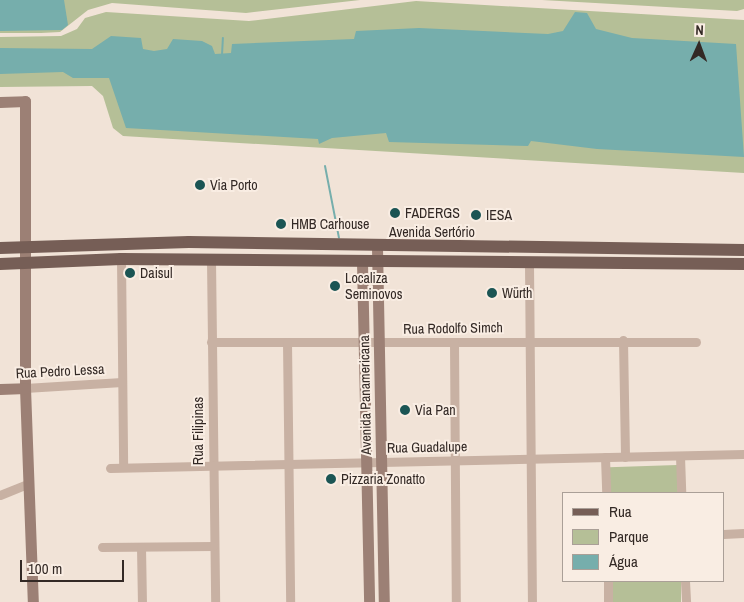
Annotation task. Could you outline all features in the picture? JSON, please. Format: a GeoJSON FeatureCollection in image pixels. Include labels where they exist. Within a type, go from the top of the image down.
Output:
{"type":"FeatureCollection","features":[{"type":"Feature","properties":{"kind":"main road","name":"Avenida Sertório"},"geometry":{"type":"LineString","coordinates":[[0,248],[189,242],[377,247],[744,250]]}},
{"type":"Feature","properties":{"kind":"main road"},"geometry":{"type":"LineString","coordinates":[[0,264],[25,261],[121,259],[529,264],[744,264]]}},
{"type":"Feature","properties":{"kind":"street"},"geometry":{"type":"LineString","coordinates":[[0,102],[25,101],[25,388],[27,484],[33,602]]}},
{"type":"Feature","properties":{"kind":"street","name":"Avenida Panamericana"},"geometry":{"type":"LineString","coordinates":[[377,247],[384,602]]}},
{"type":"Feature","properties":{"kind":"street"},"geometry":{"type":"LineString","coordinates":[[121,259],[123,468]]}},
{"type":"Feature","properties":{"kind":"street","name":"Rua Filipinas"},"geometry":{"type":"LineString","coordinates":[[211,260],[215,602]]}},
{"type":"Feature","properties":{"kind":"street","name":"Avenida Panamericana"},"geometry":{"type":"LineString","coordinates":[[362,262],[368,602]]}},
{"type":"Feature","properties":{"kind":"street"},"geometry":{"type":"LineString","coordinates":[[529,264],[531,340],[529,458],[532,602]]}},
{"type":"Feature","properties":{"kind":"street","name":"Rua Rodolfo Simch"},"geometry":{"type":"LineString","coordinates":[[211,342],[364,343],[531,340],[696,342]]}},
{"type":"Feature","properties":{"kind":"street"},"geometry":{"type":"LineString","coordinates":[[623,340],[625,457]]}},
{"type":"Feature","properties":{"kind":"street"},"geometry":{"type":"LineString","coordinates":[[287,342],[290,602]]}},
{"type":"Feature","properties":{"kind":"street"},"geometry":{"type":"LineString","coordinates":[[454,342],[452,460],[456,602]]}},
{"type":"Feature","properties":{"kind":"street","name":"Rua Pedro Lessa"},"geometry":{"type":"LineString","coordinates":[[0,389],[122,382]]}},
{"type":"Feature","properties":{"kind":"street","name":"Rua Guadalupe"},"geometry":{"type":"LineString","coordinates":[[110,468],[212,464],[744,454]]}},
{"type":"Feature","properties":{"kind":"street"},"geometry":{"type":"LineString","coordinates":[[680,456],[682,492]]}},
{"type":"Feature","properties":{"kind":"street"},"geometry":{"type":"LineString","coordinates":[[605,457],[606,492]]}},
{"type":"Feature","properties":{"kind":"street"},"geometry":{"type":"LineString","coordinates":[[0,495],[27,484]]}},
{"type":"Feature","properties":{"kind":"street"},"geometry":{"type":"LineString","coordinates":[[724,534],[744,533]]}},
{"type":"Feature","properties":{"kind":"street"},"geometry":{"type":"LineString","coordinates":[[102,547],[213,546]]}},
{"type":"Feature","properties":{"kind":"street"},"geometry":{"type":"LineString","coordinates":[[141,547],[142,602]]}},
{"type":"Feature","properties":{"kind":"street"},"geometry":{"type":"LineString","coordinates":[[608,582],[608,602]]}},
{"type":"Feature","properties":{"kind":"street"},"geometry":{"type":"LineString","coordinates":[[685,582],[686,602]]}},
{"type":"Feature","properties":{"kind":"green space"},"geometry":{"type":"Polygon","coordinates":[[[0,0],[360,0],[246,13],[112,3],[88,10],[60,32],[0,33],[0,0]]]}},
{"type":"Feature","properties":{"kind":"green space"},"geometry":{"type":"Polygon","coordinates":[[[542,0],[744,0],[744,9],[737,11],[542,0]]]}},
{"type":"Feature","properties":{"kind":"green space"},"geometry":{"type":"Polygon","coordinates":[[[416,1],[744,20],[744,173],[123,136],[113,128],[103,96],[92,86],[0,87],[0,37],[61,36],[77,29],[85,18],[106,12],[249,21],[416,1]]]}},
{"type":"Feature","properties":{"kind":"green space"},"geometry":{"type":"Polygon","coordinates":[[[677,465],[678,492],[610,492],[609,467],[677,465]]]}},
{"type":"Feature","properties":{"kind":"green space"},"geometry":{"type":"Polygon","coordinates":[[[612,582],[681,582],[681,602],[612,602],[612,582]]]}},
{"type":"Feature","properties":{"kind":"water"},"geometry":{"type":"Polygon","coordinates":[[[0,0],[64,0],[68,25],[62,30],[0,31],[0,0]]]}},
{"type":"Feature","properties":{"kind":"water"},"geometry":{"type":"Polygon","coordinates":[[[575,12],[587,13],[596,29],[632,38],[736,44],[744,157],[597,149],[531,141],[528,146],[389,142],[386,133],[332,138],[319,144],[318,139],[126,128],[109,78],[73,78],[63,72],[0,74],[0,48],[92,49],[111,36],[141,38],[143,49],[154,51],[167,49],[173,39],[202,41],[212,46],[215,54],[231,53],[232,44],[354,39],[356,31],[419,28],[548,34],[563,31],[575,12]]]}},
{"type":"Feature","properties":{"kind":"waterway"},"geometry":{"type":"LineString","coordinates":[[222,55],[223,38]]}},
{"type":"Feature","properties":{"kind":"waterway"},"geometry":{"type":"LineString","coordinates":[[325,166],[339,238]]}},
{"type":"Feature","properties":{"kind":"place","name":"Via Porto"},"geometry":{"type":"Point","coordinates":[200,185]}},
{"type":"Feature","properties":{"kind":"place","name":"FADERGS"},"geometry":{"type":"Point","coordinates":[395,213]}},
{"type":"Feature","properties":{"kind":"place","name":"IESA"},"geometry":{"type":"Point","coordinates":[476,215]}},
{"type":"Feature","properties":{"kind":"place","name":"HMB Carhouse"},"geometry":{"type":"Point","coordinates":[281,224]}},
{"type":"Feature","properties":{"kind":"place","name":"Daisul"},"geometry":{"type":"Point","coordinates":[130,273]}},
{"type":"Feature","properties":{"kind":"place","name":"Localiza Seminovos"},"geometry":{"type":"Point","coordinates":[335,286]}},
{"type":"Feature","properties":{"kind":"place","name":"Würth"},"geometry":{"type":"Point","coordinates":[492,293]}},
{"type":"Feature","properties":{"kind":"place","name":"Via Pan"},"geometry":{"type":"Point","coordinates":[405,410]}},
{"type":"Feature","properties":{"kind":"place","name":"Pizzaria Zonatto"},"geometry":{"type":"Point","coordinates":[331,479]}}]}
